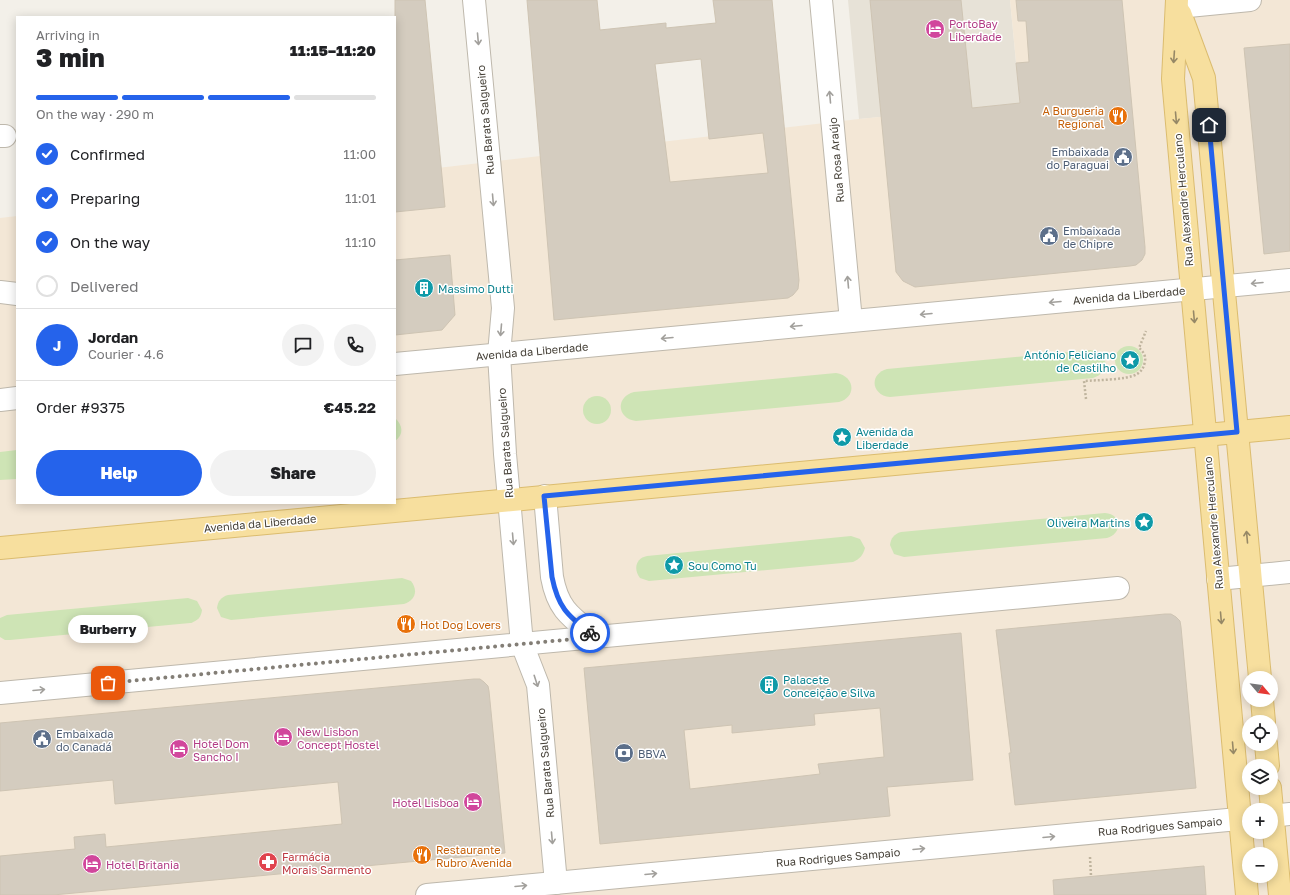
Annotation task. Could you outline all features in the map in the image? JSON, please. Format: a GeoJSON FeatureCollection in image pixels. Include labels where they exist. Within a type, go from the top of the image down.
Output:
{"type":"FeatureCollection","features":[{"type":"Feature","properties":{"kind":"main road"},"geometry":{"type":"LineString","coordinates":[[1178,3],[1204,78],[1259,671]]}},
{"type":"Feature","properties":{"kind":"main road","name":"Rua Alexandre Herculano"},"geometry":{"type":"LineString","coordinates":[[1178,3],[1172,79],[1204,435],[1242,803]]}},
{"type":"Feature","properties":{"kind":"main road","name":"Avenida da Liberdade"},"geometry":{"type":"LineString","coordinates":[[0,548],[1290,427]]}},
{"type":"Feature","properties":{"kind":"main road"},"geometry":{"type":"LineString","coordinates":[[1278,815],[1280,895]]}},
{"type":"Feature","properties":{"kind":"main road","name":"Rua Alexandre Herculano"},"geometry":{"type":"LineString","coordinates":[[1245,839],[1247,895]]}},
{"type":"Feature","properties":{"kind":"street","name":"Rua Barata Salgueiro"},"geometry":{"type":"LineString","coordinates":[[474,0],[503,308],[499,354],[509,500],[522,644],[538,685],[556,883]]}},
{"type":"Feature","properties":{"kind":"street","name":"Rua Rosa Araújo"},"geometry":{"type":"LineString","coordinates":[[821,0],[851,321]]}},
{"type":"Feature","properties":{"kind":"street"},"geometry":{"type":"LineString","coordinates":[[1178,3],[1250,0]]}},
{"type":"Feature","properties":{"kind":"street","name":"Avenida da Liberdade"},"geometry":{"type":"LineString","coordinates":[[396,364],[1290,280]]}},
{"type":"Feature","properties":{"kind":"street"},"geometry":{"type":"LineString","coordinates":[[0,292],[16,294]]}},
{"type":"Feature","properties":{"kind":"street"},"geometry":{"type":"LineString","coordinates":[[0,400],[16,398]]}},
{"type":"Feature","properties":{"kind":"street"},"geometry":{"type":"LineString","coordinates":[[544,496],[554,590],[559,603],[567,613],[596,637]]}},
{"type":"Feature","properties":{"kind":"street"},"geometry":{"type":"LineString","coordinates":[[1218,579],[1290,572]]}},
{"type":"Feature","properties":{"kind":"street"},"geometry":{"type":"LineString","coordinates":[[0,693],[1118,588]]}},
{"type":"Feature","properties":{"kind":"street","name":"Rua Rodrigues Sampaio"},"geometry":{"type":"LineString","coordinates":[[426,895],[1242,819]]}},
{"type":"Feature","properties":{"kind":"path"},"geometry":{"type":"LineString","coordinates":[[1086,399],[1084,381],[1131,376],[1139,373],[1144,367],[1145,358],[1143,351],[1139,348],[1146,331]]}},
{"type":"Feature","properties":{"kind":"shaded area"},"geometry":{"type":"Polygon","coordinates":[[[848,0],[1010,0],[1020,104],[859,119],[848,0]]]}},
{"type":"Feature","properties":{"kind":"shaded area"},"geometry":{"type":"Polygon","coordinates":[[[1010,0],[1290,0],[1290,895],[0,895],[0,218],[16,216],[16,504],[396,504],[396,173],[859,119],[1020,103],[1010,0]]]}},
{"type":"Feature","properties":{"kind":"green space"},"geometry":{"type":"Polygon","coordinates":[[[1129,346],[1139,350],[1143,360],[1139,370],[1129,374],[1119,370],[1115,360],[1119,350],[1129,346]]]}},
{"type":"Feature","properties":{"kind":"green space"},"geometry":{"type":"Polygon","coordinates":[[[1090,350],[1101,354],[1105,362],[1103,371],[1093,378],[890,397],[879,392],[876,389],[875,384],[877,375],[887,369],[1090,350]]]}},
{"type":"Feature","properties":{"kind":"green space"},"geometry":{"type":"Polygon","coordinates":[[[836,373],[847,378],[851,387],[849,396],[839,402],[636,421],[625,416],[621,408],[621,403],[624,398],[634,392],[836,373]]]}},
{"type":"Feature","properties":{"kind":"green space"},"geometry":{"type":"Polygon","coordinates":[[[597,396],[607,400],[611,410],[607,420],[597,424],[587,420],[583,410],[587,400],[597,396]]]}},
{"type":"Feature","properties":{"kind":"green space"},"geometry":{"type":"Polygon","coordinates":[[[396,419],[401,427],[401,433],[396,440],[396,419]]]}},
{"type":"Feature","properties":{"kind":"green space"},"geometry":{"type":"Polygon","coordinates":[[[16,450],[16,479],[0,480],[0,452],[16,450]]]}},
{"type":"Feature","properties":{"kind":"green space"},"geometry":{"type":"Polygon","coordinates":[[[1105,513],[1111,514],[1115,517],[1118,524],[1116,532],[1107,538],[904,557],[894,554],[890,545],[893,537],[901,532],[1105,513]]]}},
{"type":"Feature","properties":{"kind":"green space"},"geometry":{"type":"Polygon","coordinates":[[[851,536],[860,539],[865,548],[858,560],[853,562],[649,581],[640,578],[636,568],[638,561],[647,556],[851,536]]]}},
{"type":"Feature","properties":{"kind":"green space"},"geometry":{"type":"Polygon","coordinates":[[[402,578],[411,581],[415,588],[415,594],[411,600],[404,604],[231,620],[221,617],[217,608],[220,600],[228,595],[402,578]]]}},
{"type":"Feature","properties":{"kind":"green space"},"geometry":{"type":"Polygon","coordinates":[[[188,598],[197,601],[202,610],[199,618],[190,623],[10,640],[5,640],[0,637],[0,618],[7,615],[188,598]]]}},
{"type":"Feature","properties":{"kind":"building"},"geometry":{"type":"Polygon","coordinates":[[[395,0],[425,0],[445,207],[396,212],[395,0]]]}},
{"type":"Feature","properties":{"kind":"building"},"geometry":{"type":"Polygon","coordinates":[[[527,0],[597,0],[600,30],[666,23],[666,28],[716,23],[713,0],[772,0],[799,280],[798,289],[788,298],[554,320],[527,0]],[[701,59],[655,64],[670,182],[768,173],[763,133],[709,139],[701,59]]]}},
{"type":"Feature","properties":{"kind":"building"},"geometry":{"type":"Polygon","coordinates":[[[870,0],[961,0],[972,108],[1020,103],[1016,63],[1029,62],[1026,21],[1018,21],[1016,0],[1122,0],[1145,247],[1145,254],[1142,260],[1136,265],[1130,266],[915,287],[903,281],[896,272],[870,0]]]}},
{"type":"Feature","properties":{"kind":"building"},"geometry":{"type":"Polygon","coordinates":[[[1290,44],[1290,251],[1264,254],[1244,48],[1290,44]]]}},
{"type":"Feature","properties":{"kind":"building","name":"Massimo Dutti"},"geometry":{"type":"Polygon","coordinates":[[[450,255],[455,315],[442,330],[396,335],[396,260],[450,255]]]}},
{"type":"Feature","properties":{"kind":"building"},"geometry":{"type":"Polygon","coordinates":[[[1171,614],[1180,621],[1196,788],[1015,805],[1009,753],[1011,753],[996,630],[1171,614]]]}},
{"type":"Feature","properties":{"kind":"building"},"geometry":{"type":"Polygon","coordinates":[[[961,633],[973,780],[887,787],[890,816],[600,844],[584,668],[961,633]],[[880,708],[814,714],[815,725],[732,733],[732,725],[684,730],[690,789],[820,774],[818,764],[884,757],[880,708]]]}},
{"type":"Feature","properties":{"kind":"building"},"geometry":{"type":"Polygon","coordinates":[[[480,679],[484,682],[488,686],[489,691],[505,853],[53,895],[0,895],[0,856],[75,849],[74,837],[105,834],[106,847],[342,824],[338,782],[115,804],[113,780],[0,791],[0,723],[480,679]]]}},
{"type":"Feature","properties":{"kind":"building"},"geometry":{"type":"Polygon","coordinates":[[[1204,866],[1206,895],[1054,895],[1053,880],[1204,866]]]}},
{"type":"Feature","properties":{"kind":"way so far"},"geometry":{"type":"LineString","coordinates":[[108,683],[596,637],[590,633]]}},
{"type":"Feature","properties":{"kind":"place","name":"PortoBay Liberdade"},"geometry":{"type":"Point","coordinates":[935,29]}},
{"type":"Feature","properties":{"kind":"place","name":"A Burgueria Regional"},"geometry":{"type":"Point","coordinates":[1118,116]}},
{"type":"Feature","properties":{"kind":"place","name":"Embaixada do Paraguai"},"geometry":{"type":"Point","coordinates":[1123,157]}},
{"type":"Feature","properties":{"kind":"place","name":"Embaixada de Chipre"},"geometry":{"type":"Point","coordinates":[1049,236]}},
{"type":"Feature","properties":{"kind":"place","name":"Massimo Dutti"},"geometry":{"type":"Point","coordinates":[424,288]}},
{"type":"Feature","properties":{"kind":"place","name":"António Feliciano de Castilho"},"geometry":{"type":"Point","coordinates":[1130,360]}},
{"type":"Feature","properties":{"kind":"place","name":"Avenida da Liberdade"},"geometry":{"type":"Point","coordinates":[842,437]}},
{"type":"Feature","properties":{"kind":"place","name":"Oliveira Martins"},"geometry":{"type":"Point","coordinates":[1144,522]}},
{"type":"Feature","properties":{"kind":"place","name":"Sou Como Tu"},"geometry":{"type":"Point","coordinates":[674,565]}},
{"type":"Feature","properties":{"kind":"place","name":"Hot Dog Lovers"},"geometry":{"type":"Point","coordinates":[406,624]}},
{"type":"Feature","properties":{"kind":"place","name":"Burberry"},"geometry":{"type":"Point","coordinates":[108,683]}},
{"type":"Feature","properties":{"kind":"place","name":"Palacete Conceição e Silva"},"geometry":{"type":"Point","coordinates":[769,685]}},
{"type":"Feature","properties":{"kind":"place","name":"New Lisbon Concept Hostel"},"geometry":{"type":"Point","coordinates":[283,737]}},
{"type":"Feature","properties":{"kind":"place","name":"Embaixada do Canadá"},"geometry":{"type":"Point","coordinates":[42,739]}},
{"type":"Feature","properties":{"kind":"place","name":"Hotel Dom Sancho I"},"geometry":{"type":"Point","coordinates":[179,749]}},
{"type":"Feature","properties":{"kind":"place","name":"BBVA"},"geometry":{"type":"Point","coordinates":[624,753]}},
{"type":"Feature","properties":{"kind":"place","name":"Hotel Lisboa"},"geometry":{"type":"Point","coordinates":[473,802]}},
{"type":"Feature","properties":{"kind":"place","name":"Restaurante Rubro Avenida"},"geometry":{"type":"Point","coordinates":[422,855]}},
{"type":"Feature","properties":{"kind":"place","name":"Farmácia Morais Sarmento"},"geometry":{"type":"Point","coordinates":[268,862]}},
{"type":"Feature","properties":{"kind":"place","name":"Hotel Britania"},"geometry":{"type":"Point","coordinates":[92,864]}},
{"type":"Feature","properties":{"kind":"route"},"geometry":{"type":"LineString","coordinates":[[590,633],[567,613],[559,603],[554,590],[544,496],[1237,432],[1209,125]]}}]}
